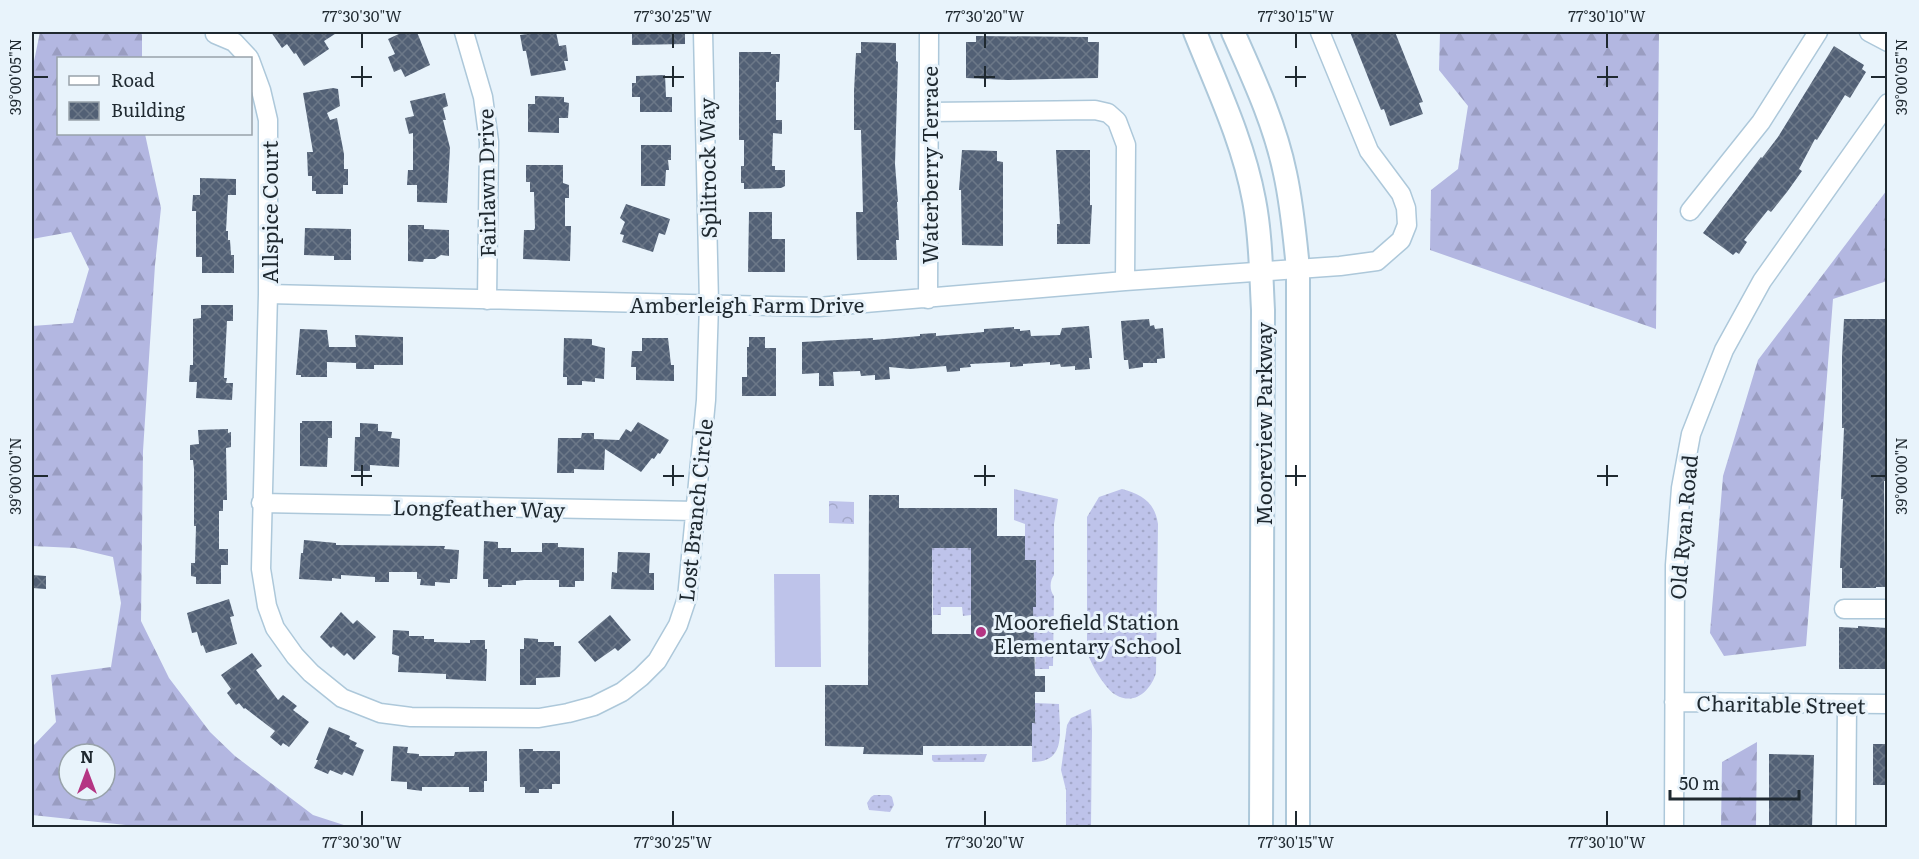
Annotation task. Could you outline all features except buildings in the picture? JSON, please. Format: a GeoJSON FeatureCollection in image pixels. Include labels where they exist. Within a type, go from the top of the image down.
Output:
{"type":"FeatureCollection","features":[{"type":"Feature","properties":{"kind":"main road","name":"Mooreview Parkway"},"geometry":{"type":"LineString","coordinates":[[1195,32],[1225,103],[1245,162],[1254,201],[1261,272],[1263,310],[1261,828]]}},
{"type":"Feature","properties":{"kind":"main road","name":"Mooreview Parkway"},"geometry":{"type":"LineString","coordinates":[[1233,32],[1271,122],[1285,171],[1298,269],[1298,828]]}},
{"type":"Feature","properties":{"kind":"street","name":"Fairlawn Drive"},"geometry":{"type":"LineString","coordinates":[[464,32],[483,97],[489,142],[487,300]]}},
{"type":"Feature","properties":{"kind":"street","name":"Splitrock Way"},"geometry":{"type":"LineString","coordinates":[[703,32],[709,304]]}},
{"type":"Feature","properties":{"kind":"street","name":"Waterberry Terrace"},"geometry":{"type":"LineString","coordinates":[[928,299],[929,32]]}},
{"type":"Feature","properties":{"kind":"street","name":"Amberleigh Farm Drive"},"geometry":{"type":"LineString","coordinates":[[268,294],[818,307],[1377,261],[1401,240],[1407,225],[1406,208],[1401,194],[1369,151],[1320,32]]}},
{"type":"Feature","properties":{"kind":"street"},"geometry":{"type":"LineString","coordinates":[[1690,211],[1761,122],[1818,32]]}},
{"type":"Feature","properties":{"kind":"street"},"geometry":{"type":"LineString","coordinates":[[1869,32],[1887,42]]}},
{"type":"Feature","properties":{"kind":"street","name":"Allspice Court"},"geometry":{"type":"LineString","coordinates":[[215,34],[234,42],[248,57]]}},
{"type":"Feature","properties":{"kind":"street","name":"Allspice Court"},"geometry":{"type":"LineString","coordinates":[[252,65],[268,120],[268,294]]}},
{"type":"Feature","properties":{"kind":"street","name":"Old Ryan Road"},"geometry":{"type":"LineString","coordinates":[[1674,828],[1675,565],[1681,488],[1691,434],[1724,351],[1762,281],[1887,103]]}},
{"type":"Feature","properties":{"kind":"street"},"geometry":{"type":"LineString","coordinates":[[929,112],[1095,110],[1108,113],[1117,121],[1126,145],[1125,281]]}},
{"type":"Feature","properties":{"kind":"street","name":"Lost Branch Circle"},"geometry":{"type":"LineString","coordinates":[[268,294],[261,568],[263,588],[270,613],[282,639],[311,673],[342,698],[380,713],[411,717],[539,718],[594,706],[622,692],[642,677],[657,661],[678,625],[687,598],[706,400],[709,304]]}},
{"type":"Feature","properties":{"kind":"street","name":"Longfeather Way"},"geometry":{"type":"LineString","coordinates":[[261,503],[697,511]]}},
{"type":"Feature","properties":{"kind":"street"},"geometry":{"type":"LineString","coordinates":[[1844,609],[1887,609]]}},
{"type":"Feature","properties":{"kind":"street","name":"Charitable Street"},"geometry":{"type":"LineString","coordinates":[[1674,702],[1887,704]]}},
{"type":"Feature","properties":{"kind":"street"},"geometry":{"type":"LineString","coordinates":[[1846,828],[1847,704]]}},
{"type":"Feature","properties":{"kind":"green space"},"geometry":{"type":"Polygon","coordinates":[[[40,32],[142,32],[142,57],[57,57],[57,135],[145,135],[161,208],[143,451],[141,621],[169,678],[210,732],[235,756],[313,815],[350,827],[154,828],[32,815],[33,746],[56,722],[51,675],[111,667],[121,603],[113,557],[75,548],[32,546],[32,326],[73,323],[89,269],[71,232],[32,239],[32,71],[40,32]]]}},
{"type":"Feature","properties":{"kind":"green space"},"geometry":{"type":"Polygon","coordinates":[[[1440,32],[1659,32],[1656,329],[1430,250],[1431,190],[1458,169],[1468,106],[1439,70],[1440,32]]]}},
{"type":"Feature","properties":{"kind":"green space"},"geometry":{"type":"Polygon","coordinates":[[[1887,190],[1887,281],[1833,299],[1806,646],[1724,656],[1710,633],[1723,476],[1758,360],[1887,190]]]}},
{"type":"Feature","properties":{"kind":"green space"},"geometry":{"type":"Polygon","coordinates":[[[1014,489],[1058,499],[1054,524],[1054,575],[1051,585],[1054,596],[1053,666],[1049,666],[1049,669],[1035,669],[1036,646],[1033,646],[1025,560],[1025,524],[1014,520],[1014,489]]]}},
{"type":"Feature","properties":{"kind":"green space"},"geometry":{"type":"Polygon","coordinates":[[[1122,489],[1146,500],[1154,510],[1158,524],[1156,673],[1150,685],[1141,695],[1130,699],[1116,695],[1107,687],[1087,651],[1087,517],[1099,497],[1122,489]]]}},
{"type":"Feature","properties":{"kind":"green space"},"geometry":{"type":"Polygon","coordinates":[[[829,501],[854,502],[854,524],[829,523],[829,501]]]}},
{"type":"Feature","properties":{"kind":"green space"},"geometry":{"type":"Polygon","coordinates":[[[932,548],[971,548],[971,615],[963,616],[962,607],[941,607],[941,615],[933,615],[932,548]]]}},
{"type":"Feature","properties":{"kind":"green space"},"geometry":{"type":"Polygon","coordinates":[[[774,574],[820,574],[821,667],[775,667],[774,574]]]}},
{"type":"Feature","properties":{"kind":"green space"},"geometry":{"type":"Polygon","coordinates":[[[1035,703],[1059,704],[1060,734],[1056,751],[1051,757],[1043,761],[1032,762],[1032,723],[1035,723],[1035,703]]]}},
{"type":"Feature","properties":{"kind":"green space"},"geometry":{"type":"Polygon","coordinates":[[[1091,709],[1091,827],[1066,827],[1066,790],[1061,770],[1067,725],[1071,718],[1091,709]]]}},
{"type":"Feature","properties":{"kind":"green space"},"geometry":{"type":"Polygon","coordinates":[[[1757,742],[1756,827],[1721,827],[1722,762],[1757,742]]]}},
{"type":"Feature","properties":{"kind":"green space"},"geometry":{"type":"Polygon","coordinates":[[[987,754],[984,762],[934,762],[932,760],[932,755],[987,754]]]}},
{"type":"Feature","properties":{"kind":"green space"},"geometry":{"type":"Polygon","coordinates":[[[874,795],[892,797],[894,805],[890,812],[869,810],[867,803],[874,795]]]}},
{"type":"Feature","properties":{"kind":"place","name":"Moorefield Station Elementary School"},"geometry":{"type":"Point","coordinates":[981,632]}}]}
